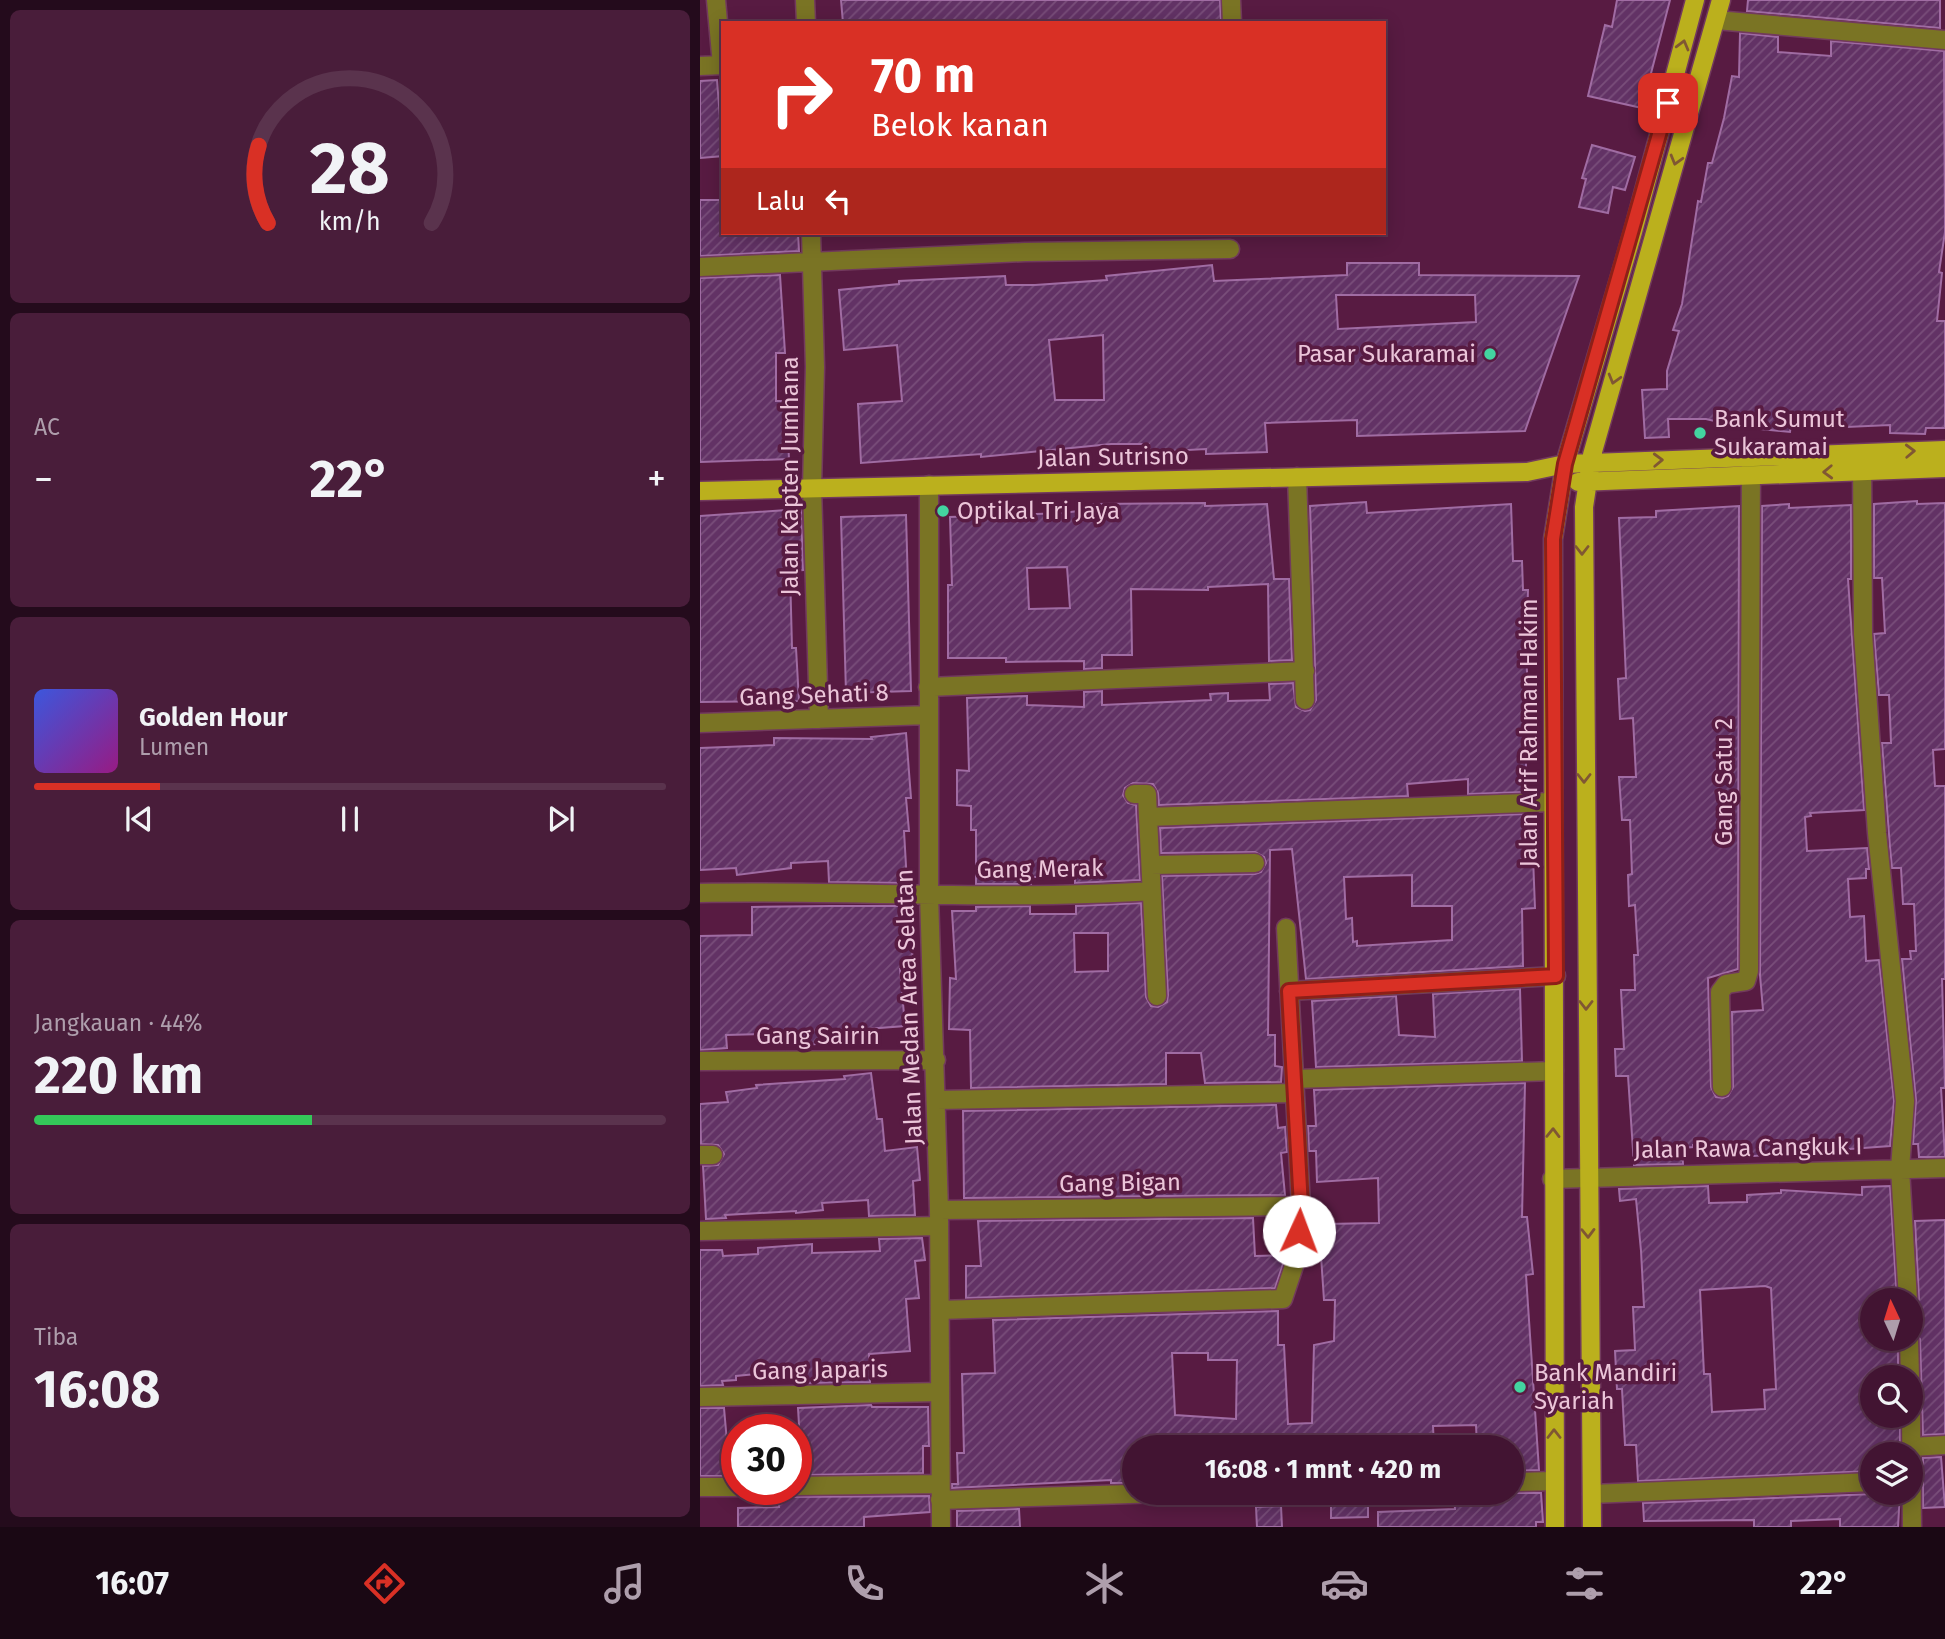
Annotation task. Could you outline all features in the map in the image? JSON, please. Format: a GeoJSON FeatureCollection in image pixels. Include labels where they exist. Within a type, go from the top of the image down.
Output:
{"type":"FeatureCollection","features":[{"type":"Feature","properties":{"kind":"main road","name":"Jalan Arif Rahman Hakim"},"geometry":{"type":"LineString","coordinates":[[1555,1527],[1552,1179],[1556,976],[1553,539],[1560,482],[1633,232],[1695,0]]}},
{"type":"Feature","properties":{"kind":"main road"},"geometry":{"type":"LineString","coordinates":[[1592,1527],[1582,550],[1586,482],[1721,0]]}},
{"type":"Feature","properties":{"kind":"main road"},"geometry":{"type":"LineString","coordinates":[[1862,462],[1945,450]]}},
{"type":"Feature","properties":{"kind":"main road","name":"Jalan Sutrisno"},"geometry":{"type":"LineString","coordinates":[[700,491],[1527,472],[1565,464],[1751,457],[1862,462]]}},
{"type":"Feature","properties":{"kind":"main road","name":"Jalan Sutrisno"},"geometry":{"type":"LineString","coordinates":[[1527,472],[1560,482],[1586,482],[1751,476],[1862,462]]}},
{"type":"Feature","properties":{"kind":"main road"},"geometry":{"type":"LineString","coordinates":[[1862,462],[1945,468]]}},
{"type":"Feature","properties":{"kind":"street"},"geometry":{"type":"LineString","coordinates":[[716,0],[721,54]]}},
{"type":"Feature","properties":{"kind":"street"},"geometry":{"type":"LineString","coordinates":[[805,0],[806,21]]}},
{"type":"Feature","properties":{"kind":"street"},"geometry":{"type":"LineString","coordinates":[[1231,0],[1232,21]]}},
{"type":"Feature","properties":{"kind":"street"},"geometry":{"type":"LineString","coordinates":[[1716,20],[1945,40]]}},
{"type":"Feature","properties":{"kind":"street"},"geometry":{"type":"LineString","coordinates":[[700,66],[721,65]]}},
{"type":"Feature","properties":{"kind":"street","name":"Jalan Kapten Jumhana"},"geometry":{"type":"LineString","coordinates":[[811,235],[815,367],[812,487],[819,719]]}},
{"type":"Feature","properties":{"kind":"street"},"geometry":{"type":"LineString","coordinates":[[700,267],[1039,251],[1230,249]]}},
{"type":"Feature","properties":{"kind":"street","name":"Gang Satu 2"},"geometry":{"type":"LineString","coordinates":[[1722,1087],[1720,992],[1726,985],[1746,981],[1749,971],[1751,457]]}},
{"type":"Feature","properties":{"kind":"street"},"geometry":{"type":"LineString","coordinates":[[1862,462],[1865,660],[1877,833],[1905,1101],[1900,1169],[1907,1288]]}},
{"type":"Feature","properties":{"kind":"street"},"geometry":{"type":"LineString","coordinates":[[1297,477],[1305,700]]}},
{"type":"Feature","properties":{"kind":"street","name":"Jalan Medan Area Selatan"},"geometry":{"type":"LineString","coordinates":[[929,485],[929,895],[937,1100],[941,1527]]}},
{"type":"Feature","properties":{"kind":"street"},"geometry":{"type":"LineString","coordinates":[[928,687],[1305,671]]}},
{"type":"Feature","properties":{"kind":"street","name":"Gang Sehati 8"},"geometry":{"type":"LineString","coordinates":[[700,723],[929,715]]}},
{"type":"Feature","properties":{"kind":"street"},"geometry":{"type":"LineString","coordinates":[[1134,794],[1147,794],[1157,996]]}},
{"type":"Feature","properties":{"kind":"street"},"geometry":{"type":"LineString","coordinates":[[1148,817],[1553,802]]}},
{"type":"Feature","properties":{"kind":"street"},"geometry":{"type":"LineString","coordinates":[[1151,866],[1255,863]]}},
{"type":"Feature","properties":{"kind":"street","name":"Gang Merak"},"geometry":{"type":"LineString","coordinates":[[700,893],[817,891],[929,895],[1151,891]]}},
{"type":"Feature","properties":{"kind":"street"},"geometry":{"type":"LineString","coordinates":[[940,1310],[1283,1299],[1297,1257],[1301,1206],[1286,928]]}},
{"type":"Feature","properties":{"kind":"street"},"geometry":{"type":"LineString","coordinates":[[1289,991],[1556,976]]}},
{"type":"Feature","properties":{"kind":"street","name":"Gang Sairin"},"geometry":{"type":"LineString","coordinates":[[700,1061],[936,1060]]}},
{"type":"Feature","properties":{"kind":"street"},"geometry":{"type":"LineString","coordinates":[[937,1100],[1294,1086],[1554,1071]]}},
{"type":"Feature","properties":{"kind":"street","name":"Jalan Rawa Cangkuk I"},"geometry":{"type":"LineString","coordinates":[[1552,1179],[1945,1168]]}},
{"type":"Feature","properties":{"kind":"street","name":"Gang Bigan"},"geometry":{"type":"LineString","coordinates":[[700,1231],[939,1218],[1301,1206]]}},
{"type":"Feature","properties":{"kind":"street","name":"Gang Japaris"},"geometry":{"type":"LineString","coordinates":[[700,1397],[940,1392]]}},
{"type":"Feature","properties":{"kind":"street"},"geometry":{"type":"LineString","coordinates":[[1923,1446],[1945,1445]]}},
{"type":"Feature","properties":{"kind":"street"},"geometry":{"type":"LineString","coordinates":[[1524,1482],[1554,1481]]}},
{"type":"Feature","properties":{"kind":"street"},"geometry":{"type":"LineString","coordinates":[[1592,1494],[1860,1483]]}},
{"type":"Feature","properties":{"kind":"street"},"geometry":{"type":"LineString","coordinates":[[700,1487],[721,1487]]}},
{"type":"Feature","properties":{"kind":"street"},"geometry":{"type":"LineString","coordinates":[[812,1487],[940,1492],[1122,1493]]}},
{"type":"Feature","properties":{"kind":"street"},"geometry":{"type":"LineString","coordinates":[[1912,1505],[1912,1527]]}},
{"type":"Feature","properties":{"kind":"building"},"geometry":{"type":"Polygon","coordinates":[[[841,0],[1220,0],[1221,21],[843,21],[841,0]]]}},
{"type":"Feature","properties":{"kind":"building"},"geometry":{"type":"Polygon","coordinates":[[[1617,0],[1670,0],[1642,108],[1588,96],[1605,25],[1612,27],[1617,0]]]}},
{"type":"Feature","properties":{"kind":"building"},"geometry":{"type":"Polygon","coordinates":[[[1748,0],[1940,0],[1940,28],[1747,11],[1748,0]]]}},
{"type":"Feature","properties":{"kind":"building"},"geometry":{"type":"Polygon","coordinates":[[[1740,33],[1778,37],[1778,52],[1831,56],[1831,41],[1944,51],[1945,232],[1939,272],[1942,273],[1937,321],[1945,321],[1945,428],[1926,428],[1925,434],[1890,433],[1890,425],[1824,428],[1791,424],[1790,432],[1740,427],[1706,419],[1668,419],[1669,437],[1645,438],[1642,390],[1667,389],[1667,371],[1679,331],[1673,330],[1682,304],[1698,201],[1701,202],[1708,163],[1712,163],[1732,76],[1739,77],[1740,33]]]}},
{"type":"Feature","properties":{"kind":"building"},"geometry":{"type":"Polygon","coordinates":[[[717,80],[721,156],[700,158],[700,81],[717,80]]]}},
{"type":"Feature","properties":{"kind":"building"},"geometry":{"type":"Polygon","coordinates":[[[1592,145],[1635,157],[1625,190],[1613,187],[1608,213],[1579,207],[1586,179],[1582,178],[1592,145]]]}},
{"type":"Feature","properties":{"kind":"building"},"geometry":{"type":"Polygon","coordinates":[[[700,200],[721,200],[721,235],[798,235],[799,251],[700,256],[700,200]]]}},
{"type":"Feature","properties":{"kind":"building"},"geometry":{"type":"Polygon","coordinates":[[[1347,263],[1419,263],[1419,275],[1579,276],[1525,431],[1357,436],[1357,420],[1265,423],[1267,452],[1206,454],[1206,449],[1150,452],[1149,444],[1111,444],[981,457],[981,454],[861,463],[858,404],[902,401],[897,345],[844,350],[839,290],[899,284],[899,281],[1005,276],[1006,285],[1035,285],[1107,280],[1106,276],[1212,265],[1214,281],[1347,275],[1347,263]],[[1336,295],[1338,329],[1476,322],[1475,295],[1336,295]],[[1103,335],[1049,340],[1055,400],[1104,400],[1103,335]]]}},
{"type":"Feature","properties":{"kind":"building"},"geometry":{"type":"Polygon","coordinates":[[[780,275],[785,353],[776,353],[776,401],[786,401],[789,459],[700,462],[700,278],[780,275]]]}},
{"type":"Feature","properties":{"kind":"building"},"geometry":{"type":"Polygon","coordinates":[[[1917,501],[1917,504],[1945,503],[1945,749],[1933,750],[1935,786],[1945,786],[1945,979],[1942,979],[1945,1088],[1941,1088],[1945,1157],[1919,1157],[1918,1144],[1913,1144],[1916,1100],[1902,959],[1911,959],[1910,951],[1916,951],[1914,904],[1903,904],[1901,868],[1892,868],[1882,743],[1891,743],[1889,695],[1879,695],[1874,634],[1885,633],[1882,578],[1874,578],[1874,504],[1917,501]]]}},
{"type":"Feature","properties":{"kind":"building"},"geometry":{"type":"Polygon","coordinates":[[[1366,502],[1367,513],[1511,504],[1513,561],[1522,561],[1523,590],[1528,590],[1526,657],[1529,701],[1532,701],[1532,750],[1526,750],[1526,792],[1468,794],[1468,779],[1407,784],[1408,796],[1159,805],[1158,793],[1153,784],[1133,783],[1125,788],[1123,795],[1128,803],[1136,805],[1140,880],[1075,883],[1075,877],[1031,877],[1031,884],[976,884],[976,830],[971,830],[971,806],[957,805],[957,770],[969,771],[967,698],[1027,696],[1027,705],[1084,707],[1084,692],[1102,691],[1102,705],[1211,700],[1210,694],[1228,693],[1228,701],[1270,700],[1269,684],[1293,683],[1296,707],[1310,710],[1316,700],[1310,506],[1366,502]]]}},
{"type":"Feature","properties":{"kind":"building"},"geometry":{"type":"Polygon","coordinates":[[[1093,504],[1267,504],[1274,579],[1289,579],[1292,660],[1269,661],[1268,584],[1208,587],[1208,590],[1131,589],[1132,655],[1102,655],[1102,668],[1084,669],[1084,661],[1006,662],[1006,658],[948,658],[948,585],[952,585],[950,517],[1063,513],[1093,509],[1093,504]],[[1067,567],[1027,568],[1029,609],[1070,608],[1067,567]]]}},
{"type":"Feature","properties":{"kind":"building"},"geometry":{"type":"Polygon","coordinates":[[[1789,504],[1789,508],[1851,505],[1851,579],[1848,579],[1864,810],[1810,813],[1811,816],[1805,817],[1807,851],[1867,848],[1869,869],[1866,869],[1866,878],[1848,879],[1850,917],[1864,916],[1866,961],[1879,960],[1894,1101],[1890,1146],[1741,1157],[1740,1142],[1693,1145],[1682,1148],[1683,1164],[1634,1165],[1628,1076],[1616,1076],[1615,1049],[1624,1049],[1621,990],[1635,990],[1634,955],[1638,955],[1635,905],[1629,906],[1628,875],[1632,874],[1630,820],[1622,820],[1619,777],[1636,777],[1633,718],[1620,719],[1618,679],[1626,678],[1619,518],[1656,517],[1656,511],[1739,506],[1738,969],[1708,978],[1711,1087],[1716,1097],[1723,1098],[1728,1096],[1733,1087],[1732,1012],[1763,1010],[1760,975],[1762,506],[1789,504]]]}},
{"type":"Feature","properties":{"kind":"building"},"geometry":{"type":"Polygon","coordinates":[[[801,509],[803,570],[790,571],[792,648],[796,648],[799,701],[700,702],[700,516],[801,509]]]}},
{"type":"Feature","properties":{"kind":"building"},"geometry":{"type":"Polygon","coordinates":[[[906,515],[911,691],[846,693],[841,517],[906,515]]]}},
{"type":"Feature","properties":{"kind":"building"},"geometry":{"type":"Polygon","coordinates":[[[906,733],[911,798],[906,798],[909,831],[904,831],[907,883],[829,882],[828,861],[791,863],[791,868],[737,875],[736,868],[700,870],[700,748],[774,745],[774,738],[872,739],[871,737],[906,733]]]}},
{"type":"Feature","properties":{"kind":"building"},"geometry":{"type":"Polygon","coordinates":[[[1527,814],[1528,857],[1533,857],[1535,908],[1522,909],[1523,966],[1306,979],[1292,849],[1270,850],[1268,1035],[1275,1035],[1275,1066],[1282,1067],[1281,1082],[1205,1083],[1201,1053],[1166,1053],[1166,1084],[971,1088],[970,1030],[949,1029],[950,978],[956,979],[952,911],[976,911],[976,907],[1030,906],[1030,914],[1076,914],[1076,906],[1141,903],[1146,997],[1151,1006],[1158,1007],[1167,1002],[1168,995],[1162,876],[1255,874],[1261,872],[1266,863],[1264,857],[1255,852],[1161,853],[1160,828],[1527,814]],[[1412,875],[1344,877],[1346,919],[1352,918],[1353,942],[1357,941],[1357,946],[1452,940],[1452,906],[1412,906],[1412,875]],[[1074,933],[1075,972],[1108,971],[1108,933],[1074,933]]]}},
{"type":"Feature","properties":{"kind":"building"},"geometry":{"type":"Polygon","coordinates":[[[910,906],[913,968],[900,969],[905,1026],[853,1030],[854,1040],[798,1046],[797,1033],[726,1035],[727,1048],[700,1050],[700,936],[752,935],[752,907],[910,906]]]}},
{"type":"Feature","properties":{"kind":"building"},"geometry":{"type":"Polygon","coordinates":[[[1520,989],[1522,1061],[1316,1067],[1312,1001],[1396,996],[1399,1035],[1435,1037],[1433,994],[1520,989]]]}},
{"type":"Feature","properties":{"kind":"building"},"geometry":{"type":"Polygon","coordinates":[[[871,1073],[877,1119],[882,1119],[885,1151],[917,1147],[920,1180],[913,1181],[915,1215],[869,1216],[868,1200],[822,1203],[823,1210],[725,1215],[726,1218],[706,1219],[703,1166],[718,1165],[724,1154],[718,1145],[701,1144],[700,1104],[728,1102],[726,1092],[757,1088],[756,1085],[845,1079],[844,1076],[871,1073]]]}},
{"type":"Feature","properties":{"kind":"building"},"geometry":{"type":"Polygon","coordinates":[[[1525,1083],[1522,1217],[1527,1217],[1533,1274],[1526,1275],[1539,1470],[1524,1471],[1524,1435],[1476,1435],[1476,1425],[1433,1426],[1433,1435],[1122,1435],[1122,1483],[1111,1483],[1111,1480],[952,1488],[952,1484],[958,1484],[957,1453],[964,1453],[962,1374],[995,1373],[993,1320],[1278,1311],[1278,1345],[1284,1345],[1288,1424],[1312,1423],[1314,1345],[1334,1341],[1335,1300],[1324,1300],[1321,1256],[1324,1256],[1325,1224],[1379,1223],[1378,1178],[1317,1182],[1316,1151],[1309,1151],[1308,1126],[1316,1126],[1314,1090],[1525,1083]],[[1172,1353],[1175,1415],[1236,1419],[1237,1360],[1208,1360],[1208,1353],[1172,1353]]]}},
{"type":"Feature","properties":{"kind":"building"},"geometry":{"type":"Polygon","coordinates":[[[1276,1105],[1278,1128],[1285,1127],[1287,1152],[1281,1153],[1285,1195],[964,1198],[963,1111],[1276,1105]]]}},
{"type":"Feature","properties":{"kind":"building"},"geometry":{"type":"Polygon","coordinates":[[[1708,1186],[1709,1203],[1747,1202],[1747,1195],[1781,1193],[1781,1190],[1862,1195],[1862,1187],[1890,1186],[1896,1288],[1860,1288],[1860,1351],[1898,1351],[1898,1365],[1860,1365],[1860,1428],[1900,1428],[1900,1442],[1860,1442],[1860,1472],[1638,1481],[1636,1445],[1625,1445],[1622,1389],[1617,1389],[1615,1351],[1635,1350],[1633,1307],[1644,1307],[1641,1251],[1636,1199],[1620,1201],[1619,1189],[1708,1186]],[[1765,1286],[1700,1290],[1704,1374],[1710,1374],[1712,1412],[1765,1409],[1764,1390],[1776,1389],[1771,1288],[1765,1286]]]}},
{"type":"Feature","properties":{"kind":"building"},"geometry":{"type":"Polygon","coordinates":[[[1253,1218],[1255,1256],[1286,1255],[1275,1288],[966,1298],[966,1266],[981,1266],[978,1221],[1253,1218]]]}},
{"type":"Feature","properties":{"kind":"building"},"geometry":{"type":"Polygon","coordinates":[[[1945,1220],[1945,1434],[1923,1435],[1923,1365],[1921,1365],[1920,1351],[1923,1351],[1923,1288],[1918,1288],[1915,1221],[1945,1220]]]}},
{"type":"Feature","properties":{"kind":"building"},"geometry":{"type":"Polygon","coordinates":[[[922,1238],[925,1260],[915,1261],[919,1298],[906,1299],[910,1351],[869,1354],[870,1382],[806,1383],[805,1369],[736,1376],[736,1380],[722,1381],[723,1385],[700,1386],[700,1250],[722,1250],[723,1256],[758,1254],[758,1248],[812,1244],[812,1253],[880,1251],[879,1239],[922,1238]]]}},
{"type":"Feature","properties":{"kind":"building"},"geometry":{"type":"Polygon","coordinates":[[[871,1405],[928,1407],[929,1446],[923,1446],[923,1473],[812,1475],[812,1414],[798,1414],[798,1408],[871,1405]]]}},
{"type":"Feature","properties":{"kind":"building"},"geometry":{"type":"Polygon","coordinates":[[[700,1408],[724,1408],[725,1414],[721,1414],[721,1476],[700,1476],[700,1408]]]}},
{"type":"Feature","properties":{"kind":"building"},"geometry":{"type":"Polygon","coordinates":[[[1941,1457],[1945,1507],[1923,1508],[1923,1458],[1941,1457]]]}},
{"type":"Feature","properties":{"kind":"building"},"geometry":{"type":"Polygon","coordinates":[[[1524,1493],[1541,1493],[1543,1522],[1536,1522],[1536,1527],[1378,1527],[1378,1512],[1455,1509],[1455,1505],[1524,1505],[1524,1493]]]}},
{"type":"Feature","properties":{"kind":"building"},"geometry":{"type":"Polygon","coordinates":[[[1860,1495],[1860,1505],[1899,1505],[1898,1527],[1840,1527],[1840,1519],[1791,1521],[1791,1527],[1754,1527],[1754,1520],[1644,1521],[1643,1503],[1860,1495]]]}},
{"type":"Feature","properties":{"kind":"building"},"geometry":{"type":"Polygon","coordinates":[[[929,1496],[930,1512],[864,1517],[864,1527],[738,1527],[738,1508],[812,1505],[812,1497],[929,1496]]]}},
{"type":"Feature","properties":{"kind":"building"},"geometry":{"type":"Polygon","coordinates":[[[1331,1505],[1368,1505],[1368,1517],[1331,1518],[1331,1505]]]}},
{"type":"Feature","properties":{"kind":"building"},"geometry":{"type":"Polygon","coordinates":[[[1281,1506],[1282,1527],[1257,1527],[1256,1507],[1281,1506]]]}},
{"type":"Feature","properties":{"kind":"building"},"geometry":{"type":"Polygon","coordinates":[[[1019,1509],[1020,1527],[957,1527],[957,1511],[1019,1509]]]}},
{"type":"Feature","properties":{"kind":"place","name":"Pasar Sukaramai"},"geometry":{"type":"Point","coordinates":[1490,354]}},
{"type":"Feature","properties":{"kind":"place","name":"Bank Sumut Sukaramai"},"geometry":{"type":"Point","coordinates":[1700,433]}},
{"type":"Feature","properties":{"kind":"place","name":"Optikal Tri Jaya"},"geometry":{"type":"Point","coordinates":[943,511]}},
{"type":"Feature","properties":{"kind":"place","name":"Bank Mandiri Syariah"},"geometry":{"type":"Point","coordinates":[1520,1387]}},
{"type":"Feature","properties":{"kind":"route"},"geometry":{"type":"LineString","coordinates":[[1299,1231],[1301,1206],[1289,991],[1556,976],[1553,539],[1557,504],[1560,482],[1668,103]]}}]}
